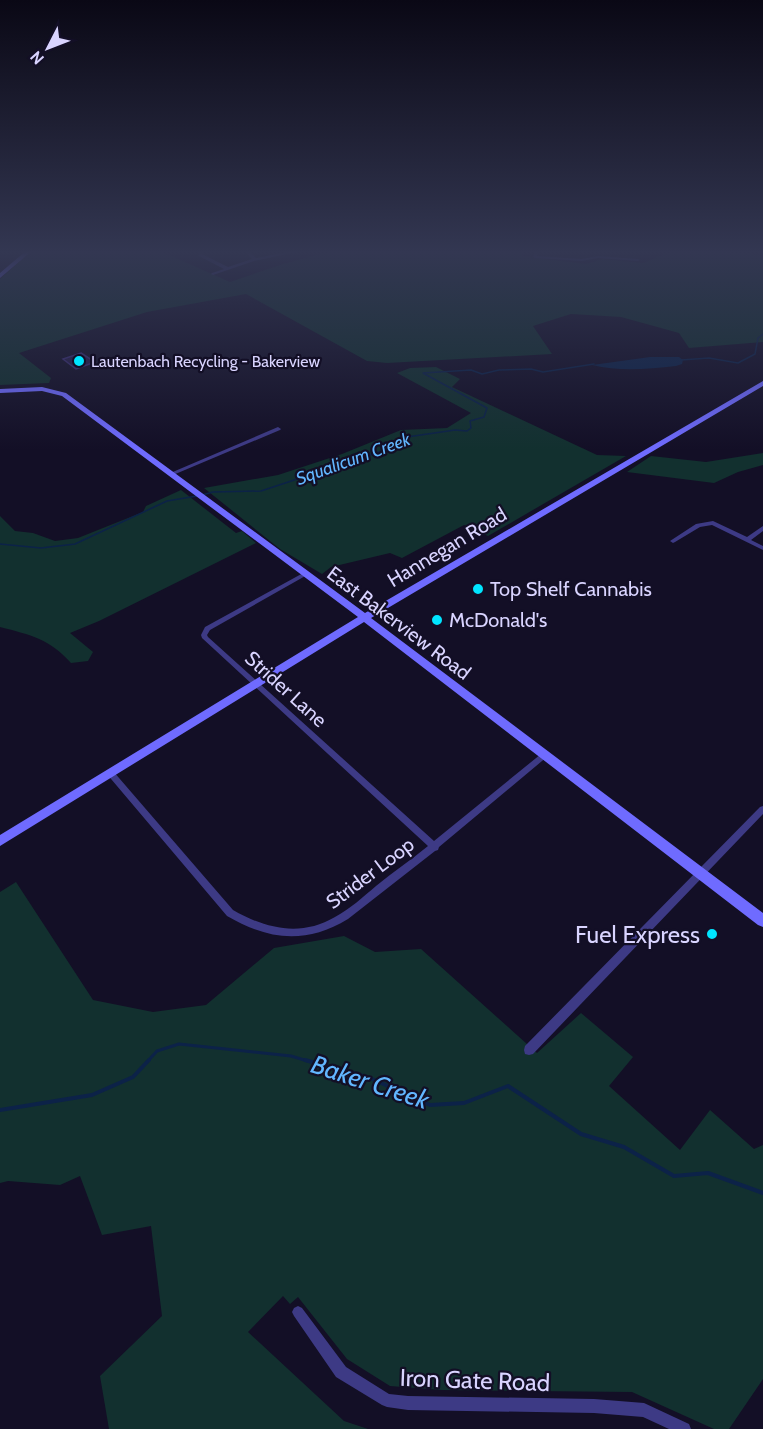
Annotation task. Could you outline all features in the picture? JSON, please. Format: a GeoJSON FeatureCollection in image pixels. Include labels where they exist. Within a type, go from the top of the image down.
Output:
{"type":"FeatureCollection","features":[{"type":"Feature","properties":{"kind":"main road","name":"Hannegan Road"},"geometry":{"type":"LineString","coordinates":[[0,841],[364,617],[763,383]]}},
{"type":"Feature","properties":{"kind":"main road","name":"East Bakerview Road"},"geometry":{"type":"LineString","coordinates":[[0,392],[42,389],[64,394],[364,617],[763,921]]}},
{"type":"Feature","properties":{"kind":"street"},"geometry":{"type":"LineString","coordinates":[[171,474],[278,429]]}},
{"type":"Feature","properties":{"kind":"street"},"geometry":{"type":"LineString","coordinates":[[673,541],[705,522],[713,523],[763,548]]}},
{"type":"Feature","properties":{"kind":"street"},"geometry":{"type":"LineString","coordinates":[[747,540],[763,528]]}},
{"type":"Feature","properties":{"kind":"street","name":"Strider Lane"},"geometry":{"type":"LineString","coordinates":[[305,574],[205,632],[204,635],[435,847]]}},
{"type":"Feature","properties":{"kind":"street","name":"Strider Loop"},"geometry":{"type":"LineString","coordinates":[[110,773],[230,913],[251,927],[294,934],[330,925],[435,847],[544,756]]}},
{"type":"Feature","properties":{"kind":"street"},"geometry":{"type":"LineString","coordinates":[[529,1050],[763,809]]}},
{"type":"Feature","properties":{"kind":"street","name":"Iron Gate Road"},"geometry":{"type":"LineString","coordinates":[[298,1312],[341,1372],[387,1400],[408,1403],[594,1406],[644,1410],[684,1429]]}},
{"type":"Feature","properties":{"kind":"green space"},"geometry":{"type":"Polygon","coordinates":[[[0,317],[132,317],[19,353],[51,378],[49,383],[0,385],[0,317]]]}},
{"type":"Feature","properties":{"kind":"green space"},"geometry":{"type":"Polygon","coordinates":[[[287,317],[562,317],[533,326],[552,354],[387,363],[367,361],[287,317]]]}},
{"type":"Feature","properties":{"kind":"green space"},"geometry":{"type":"Polygon","coordinates":[[[616,317],[763,317],[763,342],[689,348],[679,333],[616,317]]]}},
{"type":"Feature","properties":{"kind":"green space"},"geometry":{"type":"Polygon","coordinates":[[[436,367],[460,379],[452,387],[597,455],[626,456],[488,536],[464,525],[402,558],[390,553],[331,567],[322,574],[280,549],[204,488],[278,475],[342,454],[401,430],[447,428],[471,413],[397,373],[410,368],[436,367]]]}},
{"type":"Feature","properties":{"kind":"green space"},"geometry":{"type":"Polygon","coordinates":[[[763,453],[763,465],[738,472],[714,483],[627,472],[651,456],[706,462],[763,453]]]}},
{"type":"Feature","properties":{"kind":"green space"},"geometry":{"type":"Polygon","coordinates":[[[181,490],[236,533],[242,531],[256,543],[99,621],[70,633],[93,652],[88,661],[71,663],[47,643],[0,627],[0,516],[15,531],[33,533],[55,541],[78,538],[143,512],[146,506],[181,490]]]}},
{"type":"Feature","properties":{"kind":"green space"},"geometry":{"type":"Polygon","coordinates":[[[16,882],[93,1000],[153,1012],[206,1005],[274,948],[344,936],[375,952],[421,949],[537,1053],[581,1013],[633,1057],[609,1086],[680,1150],[710,1110],[754,1149],[763,1145],[763,1379],[729,1429],[714,1429],[632,1392],[442,1390],[390,1386],[347,1359],[298,1297],[290,1304],[283,1296],[248,1332],[344,1421],[368,1429],[109,1429],[100,1376],[162,1316],[151,1226],[102,1235],[80,1176],[60,1185],[8,1181],[0,1183],[0,892],[16,882]]]}},
{"type":"Feature","properties":{"kind":"water"},"geometry":{"type":"Polygon","coordinates":[[[650,357],[679,357],[683,360],[682,364],[676,366],[644,369],[613,369],[592,365],[650,357]]]}},
{"type":"Feature","properties":{"kind":"building","name":"Lautenbach Recycling - Bakerview"},"geometry":{"type":"Polygon","coordinates":[[[81,353],[95,362],[76,369],[63,359],[81,353]]]}},
{"type":"Feature","properties":{"kind":"waterway","name":"Squalicum Creek"},"geometry":{"type":"LineString","coordinates":[[681,360],[709,358],[738,363],[755,354],[758,338],[763,334]]}},
{"type":"Feature","properties":{"kind":"waterway","name":"Squalicum Creek"},"geometry":{"type":"LineString","coordinates":[[202,495],[213,492],[261,491],[391,448],[407,437],[455,430],[467,431],[471,428],[470,421],[484,417],[487,408],[423,373],[471,370],[482,374],[499,370],[531,369],[543,372],[594,364]]}},
{"type":"Feature","properties":{"kind":"waterway","name":"Squalicum Creek"},"geometry":{"type":"LineString","coordinates":[[0,544],[41,548],[75,544],[167,501],[197,496]]}},
{"type":"Feature","properties":{"kind":"waterway","name":"Baker Creek"},"geometry":{"type":"LineString","coordinates":[[147,1062],[157,1051],[179,1044],[291,1056],[311,1062]]}},
{"type":"Feature","properties":{"kind":"waterway","name":"Baker Creek"},"geometry":{"type":"LineString","coordinates":[[0,1110],[92,1095],[133,1077],[149,1060]]}},
{"type":"Feature","properties":{"kind":"waterway","name":"Baker Creek"},"geometry":{"type":"LineString","coordinates":[[305,1060],[370,1078],[430,1105],[464,1103],[508,1086],[581,1134],[624,1147],[674,1176],[708,1173],[763,1193]]}},
{"type":"Feature","properties":{"kind":"place","name":"Lautenbach Recycling - Bakerview"},"geometry":{"type":"Point","coordinates":[79,361]}},
{"type":"Feature","properties":{"kind":"place","name":"Top Shelf Cannabis"},"geometry":{"type":"Point","coordinates":[478,589]}},
{"type":"Feature","properties":{"kind":"place","name":"McDonald's"},"geometry":{"type":"Point","coordinates":[437,620]}},
{"type":"Feature","properties":{"kind":"place","name":"Fuel Express"},"geometry":{"type":"Point","coordinates":[712,934]}}]}
